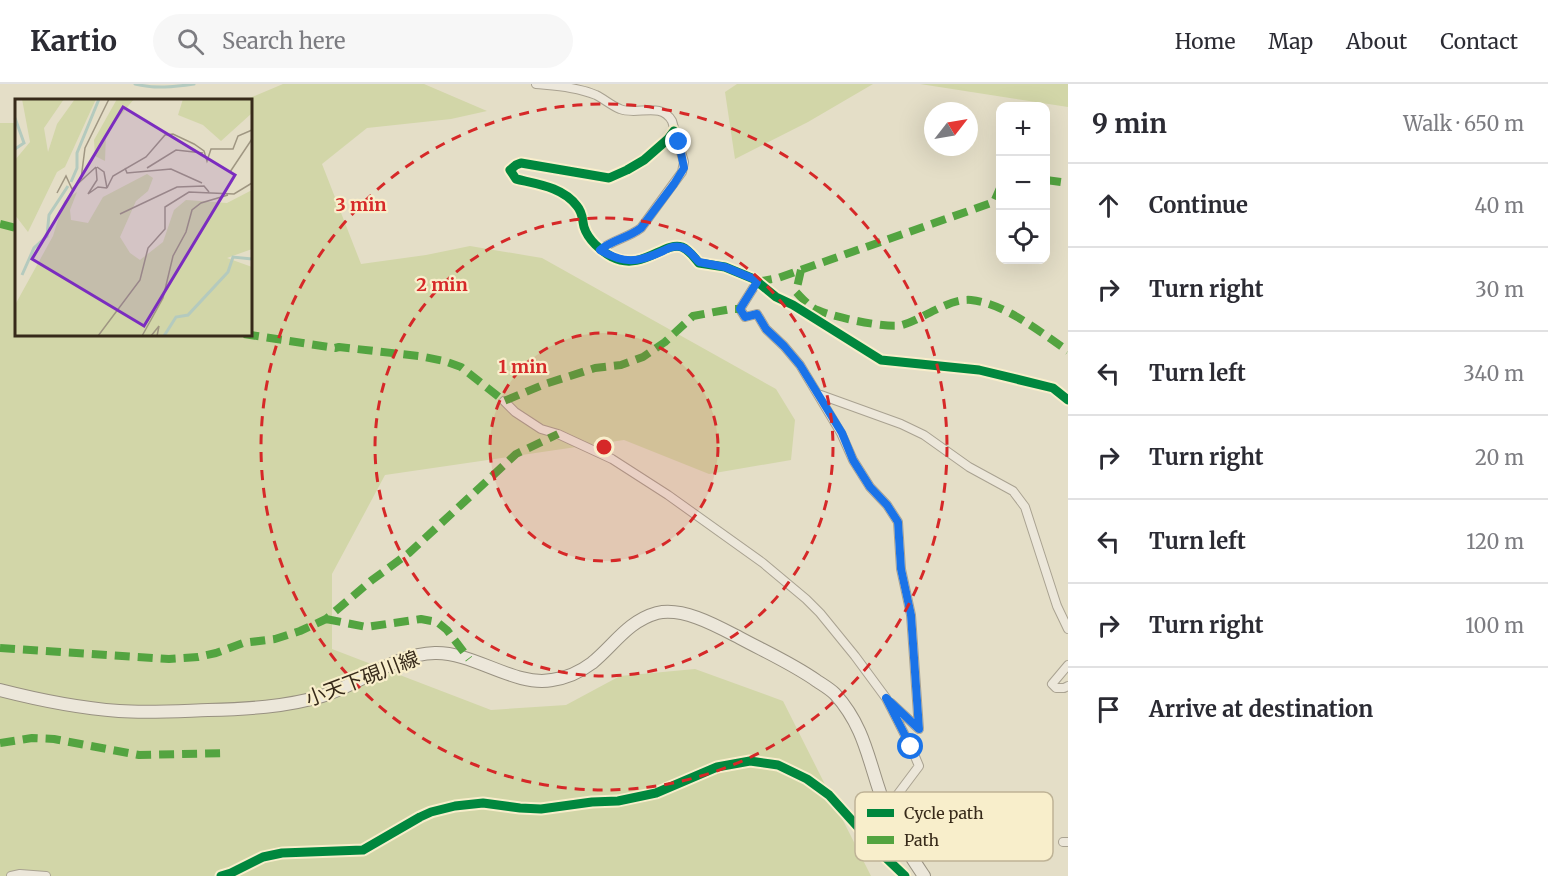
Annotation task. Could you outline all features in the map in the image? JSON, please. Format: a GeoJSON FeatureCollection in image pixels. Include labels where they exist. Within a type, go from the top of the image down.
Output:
{"type":"FeatureCollection","features":[{"type":"Feature","properties":{"kind":"main road","name":"小天下硯川線"},"geometry":{"type":"LineString","coordinates":[[0,690],[68,705],[121,711],[225,710],[292,704],[325,695],[416,654],[438,652],[469,658],[525,679],[548,681],[569,677],[592,663],[617,637],[638,620],[659,613],[679,613],[712,622],[804,672],[833,692],[854,720],[870,756],[881,792]]}},
{"type":"Feature","properties":{"kind":"main road","name":"小天下硯川線"},"geometry":{"type":"LineString","coordinates":[[915,861],[924,876]]}},
{"type":"Feature","properties":{"kind":"street"},"geometry":{"type":"LineString","coordinates":[[536,84],[571,86],[621,109],[665,112],[672,121],[684,162],[682,172],[641,228],[600,250]]}},
{"type":"Feature","properties":{"kind":"street"},"geometry":{"type":"LineString","coordinates":[[674,131],[644,160],[609,178],[521,164],[510,170],[516,179],[552,188],[576,204],[582,213],[585,229],[600,250],[614,258],[635,261],[679,247],[689,252],[699,262],[725,267],[754,279],[776,297],[793,305],[881,360],[979,370],[1053,388],[1068,400]]}},
{"type":"Feature","properties":{"kind":"street"},"geometry":{"type":"LineString","coordinates":[[757,282],[740,309],[745,317],[757,314],[766,329],[800,365],[842,433],[853,460],[870,487],[887,505],[898,522],[901,569],[911,615],[919,729],[886,698]]}},
{"type":"Feature","properties":{"kind":"street"},"geometry":{"type":"LineString","coordinates":[[818,394],[901,424],[924,435],[969,467],[1013,491],[1025,507],[1057,606],[1068,629]]}},
{"type":"Feature","properties":{"kind":"street"},"geometry":{"type":"LineString","coordinates":[[504,400],[515,412],[541,429],[558,434],[612,459],[668,495],[763,563],[820,613],[886,698],[911,747],[919,766],[900,792]]}},
{"type":"Feature","properties":{"kind":"street"},"geometry":{"type":"LineString","coordinates":[[1068,665],[1052,684],[1056,688],[1068,686]]}},
{"type":"Feature","properties":{"kind":"street"},"geometry":{"type":"LineString","coordinates":[[221,876],[262,857],[282,853],[363,850],[420,817],[455,806],[483,802],[520,808],[541,808],[618,801],[656,793],[717,767],[750,761],[778,765],[801,775],[828,795],[855,824]]}},
{"type":"Feature","properties":{"kind":"street"},"geometry":{"type":"LineString","coordinates":[[889,861],[905,876]]}},
{"type":"Feature","properties":{"kind":"street"},"geometry":{"type":"LineString","coordinates":[[11,876],[20,874],[46,876]]}},
{"type":"Feature","properties":{"kind":"green space"},"geometry":{"type":"Polygon","coordinates":[[[283,84],[424,84],[487,111],[451,119],[367,128],[322,164],[361,264],[470,246],[542,258],[776,389],[795,420],[791,460],[709,474],[624,440],[385,475],[332,574],[332,649],[491,710],[566,705],[620,676],[695,669],[783,701],[855,844],[855,861],[863,861],[871,876],[0,876],[0,123],[15,123],[15,336],[252,336],[252,99],[247,99],[283,84]]]}},
{"type":"Feature","properties":{"kind":"green space"},"geometry":{"type":"Polygon","coordinates":[[[737,84],[873,84],[808,122],[735,159],[725,92],[737,84]]]}},
{"type":"Feature","properties":{"kind":"green space"},"geometry":{"type":"Polygon","coordinates":[[[920,84],[1068,84],[1068,107],[1050,104],[1050,102],[1036,102],[920,84]]]}},
{"type":"Feature","properties":{"kind":"waterway"},"geometry":{"type":"LineString","coordinates":[[135,84],[150,87],[194,84]]}},
{"type":"Feature","properties":{"kind":"marked path"},"geometry":{"type":"LineString","coordinates":[[1050,181],[1068,183]]}},
{"type":"Feature","properties":{"kind":"marked path"},"geometry":{"type":"LineString","coordinates":[[757,282],[778,278],[994,202],[996,197]]}},
{"type":"Feature","properties":{"kind":"marked path"},"geometry":{"type":"LineString","coordinates":[[0,224],[15,228]]}},
{"type":"Feature","properties":{"kind":"marked path"},"geometry":{"type":"LineString","coordinates":[[801,270],[796,292],[813,308],[830,315],[895,326],[910,322],[945,305],[971,300],[1010,313],[1068,351]]}},
{"type":"Feature","properties":{"kind":"marked path"},"geometry":{"type":"LineString","coordinates":[[252,335],[444,361],[461,367],[504,401],[545,384],[595,368],[621,365],[643,357],[665,342],[693,316],[740,309]]}},
{"type":"Feature","properties":{"kind":"marked path"},"geometry":{"type":"LineString","coordinates":[[0,648],[169,659],[198,657],[243,643],[275,639],[300,631],[326,619],[372,580],[409,553],[516,454],[558,434]]}},
{"type":"Feature","properties":{"kind":"marked path"},"geometry":{"type":"LineString","coordinates":[[326,619],[366,627],[421,619],[437,622],[447,630],[469,659]]}},
{"type":"Feature","properties":{"kind":"marked path"},"geometry":{"type":"LineString","coordinates":[[0,743],[32,738],[54,739],[139,755],[228,753]]}},
{"type":"Feature","properties":{"kind":"cycle path"},"geometry":{"type":"LineString","coordinates":[[674,131],[644,160],[609,178],[521,163],[510,170],[516,179],[549,187],[565,194],[580,211],[584,227],[592,241],[612,257],[623,261],[633,261],[668,248],[682,247],[699,263],[725,267],[754,279],[776,297],[793,305],[881,360],[979,370],[1053,388],[1068,400]]}},
{"type":"Feature","properties":{"kind":"cycle path"},"geometry":{"type":"LineString","coordinates":[[221,876],[263,857],[282,853],[363,850],[420,817],[455,806],[483,803],[541,809],[618,801],[656,793],[717,767],[750,761],[778,765],[807,779],[829,795],[855,824]]}},
{"type":"Feature","properties":{"kind":"cycle path"},"geometry":{"type":"LineString","coordinates":[[889,861],[905,876]]}},
{"type":"Feature","properties":{"kind":"route"},"geometry":{"type":"LineString","coordinates":[[679,142],[684,168],[674,184],[641,228],[600,250],[614,258],[635,261],[650,258],[674,247],[684,248],[699,262],[725,267],[757,282],[740,309],[745,317],[757,314],[766,329],[800,365],[842,433],[853,460],[870,487],[887,505],[898,522],[901,569],[911,615],[919,729],[886,698],[911,747]]}}]}
